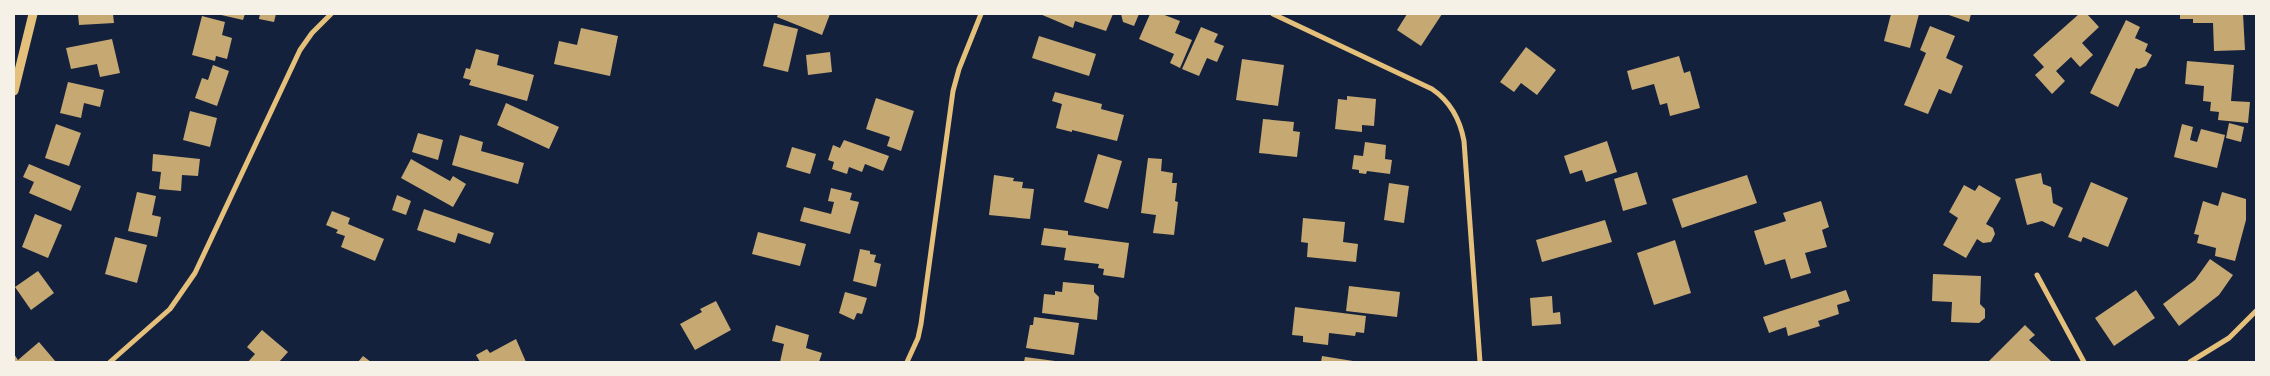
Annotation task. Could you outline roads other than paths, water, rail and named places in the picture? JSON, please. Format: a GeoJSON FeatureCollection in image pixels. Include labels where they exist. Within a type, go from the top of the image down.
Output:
{"type":"FeatureCollection","features":[{"type":"Feature","properties":{"kind":"street"},"geometry":{"type":"LineString","coordinates":[[14,92],[33,14]]}},
{"type":"Feature","properties":{"kind":"street"},"geometry":{"type":"LineString","coordinates":[[110,362],[170,309],[184,291],[207,250],[300,50],[312,33],[331,14]]}},
{"type":"Feature","properties":{"kind":"street"},"geometry":{"type":"LineString","coordinates":[[907,362],[918,338],[921,324],[953,91],[958,69],[980,14]]}},
{"type":"Feature","properties":{"kind":"street"},"geometry":{"type":"LineString","coordinates":[[1273,14],[1424,85],[1444,99],[1456,114],[1464,141],[1480,362]]}},
{"type":"Feature","properties":{"kind":"street"},"geometry":{"type":"LineString","coordinates":[[2037,275],[2084,362]]}},
{"type":"Feature","properties":{"kind":"street"},"geometry":{"type":"LineString","coordinates":[[2190,362],[2229,338],[2256,310]]}}]}
